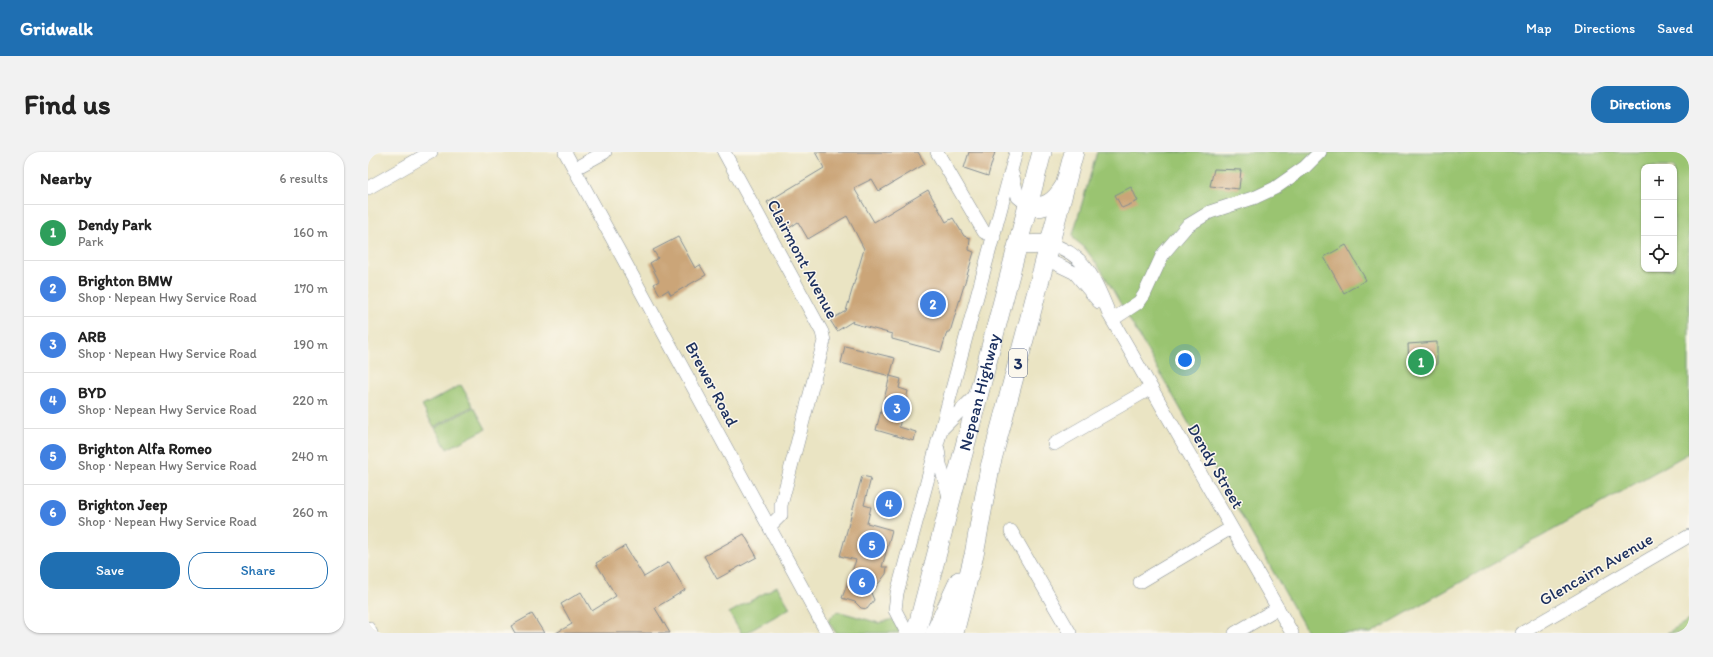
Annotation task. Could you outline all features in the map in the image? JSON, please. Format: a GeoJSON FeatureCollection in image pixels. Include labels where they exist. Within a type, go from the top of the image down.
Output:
{"type":"FeatureCollection","features":[{"type":"Feature","properties":{"kind":"highway","name":"Nepean Highway"},"geometry":{"type":"LineString","coordinates":[[916,633],[1042,152]]}},
{"type":"Feature","properties":{"kind":"highway","name":"Nepean Highway"},"geometry":{"type":"LineString","coordinates":[[954,633],[972,559],[990,467],[1074,152]]}},
{"type":"Feature","properties":{"kind":"highway"},"geometry":{"type":"LineString","coordinates":[[1028,205],[1038,208],[1048,204],[1058,196],[1066,184]]}},
{"type":"Feature","properties":{"kind":"highway"},"geometry":{"type":"LineString","coordinates":[[1018,245],[1048,252]]}},
{"type":"Feature","properties":{"kind":"highway"},"geometry":{"type":"LineString","coordinates":[[998,320],[1015,314],[1030,317]]}},
{"type":"Feature","properties":{"kind":"highway"},"geometry":{"type":"LineString","coordinates":[[935,633],[949,600],[972,559]]}},
{"type":"Feature","properties":{"kind":"street"},"geometry":{"type":"LineString","coordinates":[[368,188],[431,152]]}},
{"type":"Feature","properties":{"kind":"street","name":"Brewer Road"},"geometry":{"type":"LineString","coordinates":[[565,152],[827,633]]}},
{"type":"Feature","properties":{"kind":"street"},"geometry":{"type":"LineString","coordinates":[[574,169],[605,152]]}},
{"type":"Feature","properties":{"kind":"street","name":"Clairmont Avenue"},"geometry":{"type":"LineString","coordinates":[[724,152],[824,336],[824,345],[781,505],[766,522]]}},
{"type":"Feature","properties":{"kind":"street"},"geometry":{"type":"LineString","coordinates":[[937,152],[984,232],[994,237]]}},
{"type":"Feature","properties":{"kind":"street"},"geometry":{"type":"LineString","coordinates":[[907,633],[895,610],[896,597],[1016,152]]}},
{"type":"Feature","properties":{"kind":"street"},"geometry":{"type":"LineString","coordinates":[[1111,318],[1139,302],[1144,295],[1163,254],[1187,226],[1210,212],[1256,197],[1275,188],[1305,167],[1320,152]]}},
{"type":"Feature","properties":{"kind":"street"},"geometry":{"type":"LineString","coordinates":[[1011,170],[1016,193],[1020,200],[1028,205]]}},
{"type":"Feature","properties":{"kind":"street","name":"Dendy Street"},"geometry":{"type":"LineString","coordinates":[[1048,252],[1066,250],[1082,262],[1097,286],[1111,318],[1292,633]]}},
{"type":"Feature","properties":{"kind":"street"},"geometry":{"type":"LineString","coordinates":[[1054,444],[1151,388]]}},
{"type":"Feature","properties":{"kind":"street"},"geometry":{"type":"LineString","coordinates":[[950,502],[940,464],[939,438],[952,417],[980,391]]}},
{"type":"Feature","properties":{"kind":"street"},"geometry":{"type":"LineString","coordinates":[[1140,582],[1231,528]]}},
{"type":"Feature","properties":{"kind":"street"},"geometry":{"type":"LineString","coordinates":[[1011,531],[1070,633]]}},
{"type":"Feature","properties":{"kind":"street","name":"Glencairn Avenue"},"geometry":{"type":"LineString","coordinates":[[1522,633],[1689,536]]}},
{"type":"Feature","properties":{"kind":"street"},"geometry":{"type":"LineString","coordinates":[[1235,633],[1278,608]]}},
{"type":"Feature","properties":{"kind":"street"},"geometry":{"type":"LineString","coordinates":[[368,628],[371,633]]}},
{"type":"Feature","properties":{"kind":"green space"},"geometry":{"type":"Polygon","coordinates":[[[1097,152],[1689,152],[1689,453],[1371,633],[1308,633],[1102,271],[1084,247],[1074,239],[1073,234],[1097,152]]]}},
{"type":"Feature","properties":{"kind":"green space"},"geometry":{"type":"Polygon","coordinates":[[[461,385],[473,406],[434,427],[422,406],[461,385]]]}},
{"type":"Feature","properties":{"kind":"green space"},"geometry":{"type":"Polygon","coordinates":[[[474,407],[486,429],[447,449],[435,428],[474,407]]]}},
{"type":"Feature","properties":{"kind":"green space"},"geometry":{"type":"Polygon","coordinates":[[[777,586],[790,608],[746,633],[741,633],[729,613],[777,586]]]}},
{"type":"Feature","properties":{"kind":"green space"},"geometry":{"type":"Polygon","coordinates":[[[837,611],[879,623],[893,619],[898,627],[899,633],[836,633],[828,621],[837,611]]]}},
{"type":"Feature","properties":{"kind":"green space"},"geometry":{"type":"Polygon","coordinates":[[[1689,620],[1689,633],[1667,633],[1689,620]]]}},
{"type":"Feature","properties":{"kind":"building"},"geometry":{"type":"Polygon","coordinates":[[[815,152],[918,152],[925,164],[879,191],[872,179],[854,188],[874,222],[928,190],[946,222],[953,218],[964,236],[970,238],[969,250],[974,252],[950,332],[947,332],[941,352],[892,339],[892,334],[852,323],[853,321],[837,331],[830,320],[846,311],[864,249],[847,216],[808,239],[798,222],[785,231],[767,202],[824,168],[815,152]]]}},
{"type":"Feature","properties":{"kind":"building"},"geometry":{"type":"Polygon","coordinates":[[[969,152],[995,152],[988,176],[964,168],[969,152]]]}},
{"type":"Feature","properties":{"kind":"building"},"geometry":{"type":"Polygon","coordinates":[[[1214,169],[1241,170],[1239,189],[1210,186],[1214,169]]]}},
{"type":"Feature","properties":{"kind":"building"},"geometry":{"type":"Polygon","coordinates":[[[1131,187],[1138,201],[1122,208],[1115,195],[1131,187]]]}},
{"type":"Feature","properties":{"kind":"building"},"geometry":{"type":"Polygon","coordinates":[[[678,237],[695,268],[700,265],[706,275],[671,295],[668,290],[660,295],[654,284],[659,281],[650,263],[658,258],[653,250],[678,237]]]}},
{"type":"Feature","properties":{"kind":"building"},"geometry":{"type":"Polygon","coordinates":[[[1346,245],[1366,280],[1344,293],[1324,257],[1346,245]]]}},
{"type":"Feature","properties":{"kind":"building"},"geometry":{"type":"Polygon","coordinates":[[[1437,342],[1437,365],[1409,367],[1408,344],[1437,342]]]}},
{"type":"Feature","properties":{"kind":"building"},"geometry":{"type":"Polygon","coordinates":[[[845,346],[895,358],[890,376],[841,363],[845,346]]]}},
{"type":"Feature","properties":{"kind":"building"},"geometry":{"type":"Polygon","coordinates":[[[890,376],[901,379],[899,388],[908,391],[899,427],[916,432],[914,441],[876,430],[890,376]]]}},
{"type":"Feature","properties":{"kind":"building"},"geometry":{"type":"Polygon","coordinates":[[[862,476],[871,478],[864,505],[871,507],[867,523],[892,530],[882,567],[887,567],[886,574],[871,593],[874,600],[867,609],[861,608],[855,602],[842,598],[856,560],[840,556],[862,476]]]}},
{"type":"Feature","properties":{"kind":"building"},"geometry":{"type":"Polygon","coordinates":[[[744,534],[757,557],[717,579],[704,556],[744,534]]]}},
{"type":"Feature","properties":{"kind":"building"},"geometry":{"type":"Polygon","coordinates":[[[625,546],[644,577],[669,562],[685,590],[655,608],[670,633],[556,633],[572,624],[561,604],[581,592],[592,611],[616,596],[596,563],[625,546]]]}},
{"type":"Feature","properties":{"kind":"building"},"geometry":{"type":"Polygon","coordinates":[[[532,614],[544,633],[515,633],[511,626],[532,614]]]}},
{"type":"Feature","properties":{"kind":"place","name":"Brighton BMW"},"geometry":{"type":"Point","coordinates":[933,304]}},
{"type":"Feature","properties":{"kind":"place","name":"Dendy Park"},"geometry":{"type":"Point","coordinates":[1421,362]}},
{"type":"Feature","properties":{"kind":"place","name":"ARB"},"geometry":{"type":"Point","coordinates":[897,408]}},
{"type":"Feature","properties":{"kind":"place","name":"BYD"},"geometry":{"type":"Point","coordinates":[889,504]}},
{"type":"Feature","properties":{"kind":"place","name":"Brighton Alfa Romeo"},"geometry":{"type":"Point","coordinates":[872,545]}},
{"type":"Feature","properties":{"kind":"place","name":"Brighton Jeep"},"geometry":{"type":"Point","coordinates":[862,582]}}]}
